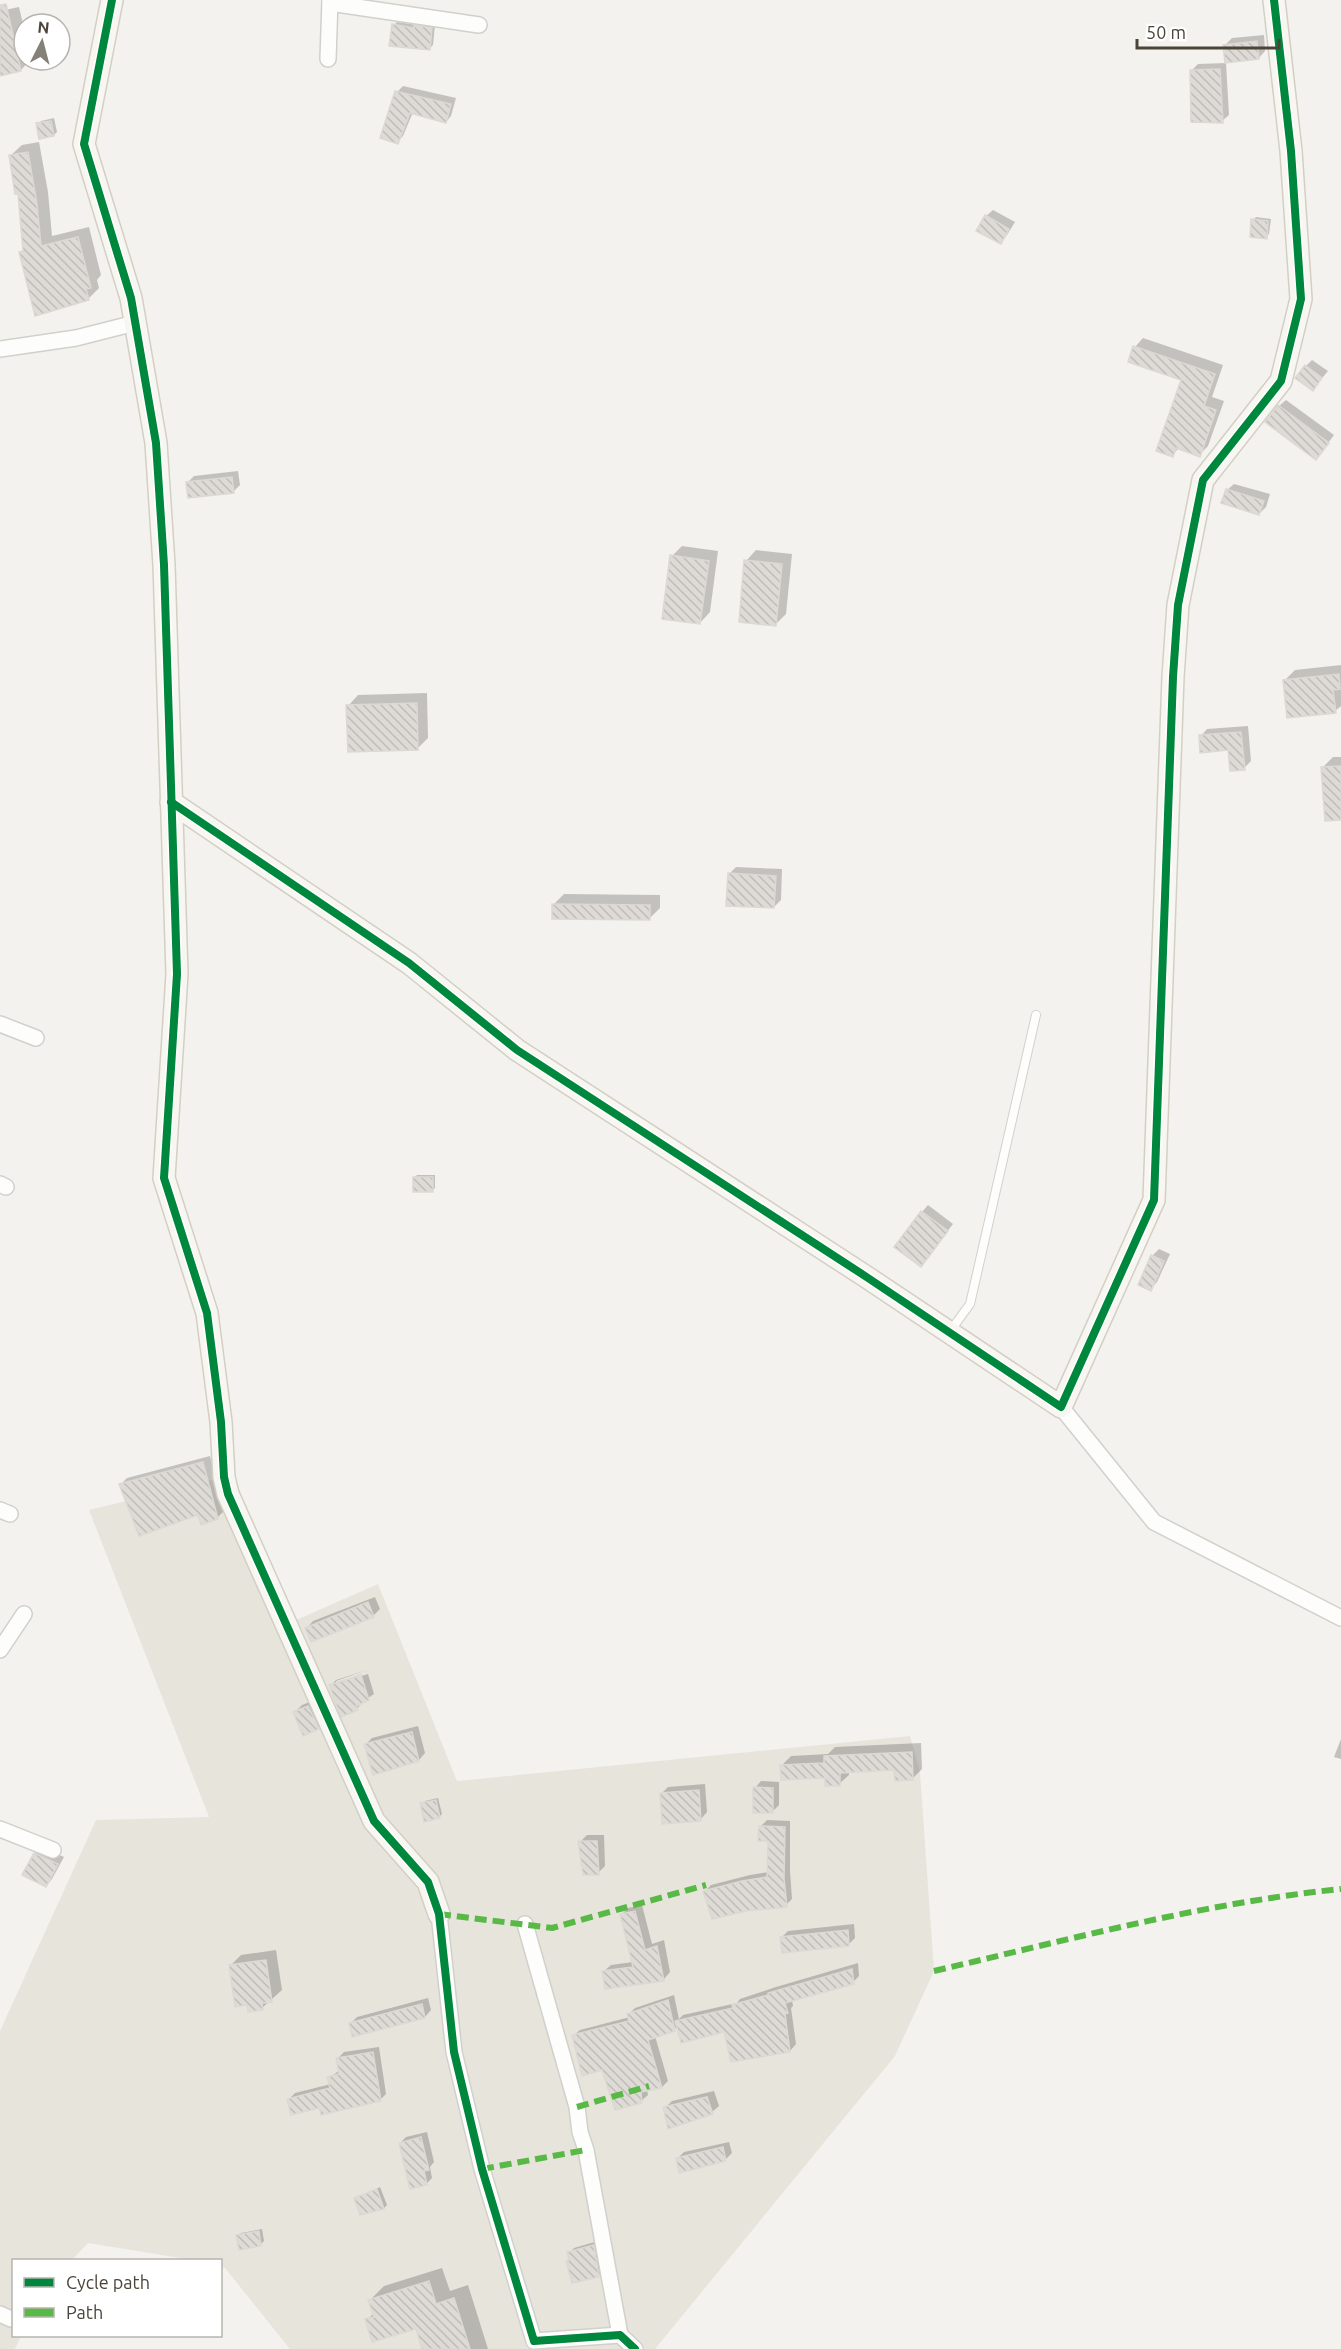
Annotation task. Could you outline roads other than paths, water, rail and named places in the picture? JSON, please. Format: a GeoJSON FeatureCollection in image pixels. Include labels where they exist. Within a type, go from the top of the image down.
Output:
{"type":"FeatureCollection","features":[{"type":"Feature","properties":{"kind":"street"},"geometry":{"type":"LineString","coordinates":[[112,0],[84,144],[131,298],[156,443],[164,564],[177,974],[164,1178],[207,1313],[221,1422],[224,1477],[228,1494],[374,1821],[428,1882],[439,1914],[454,2052],[482,2169],[534,2341],[620,2335]]}},
{"type":"Feature","properties":{"kind":"street"},"geometry":{"type":"LineString","coordinates":[[1061,1407],[1154,1200],[1173,677],[1178,605],[1203,480],[1281,381],[1301,299],[1291,151],[1274,0]]}},
{"type":"Feature","properties":{"kind":"street"},"geometry":{"type":"LineString","coordinates":[[328,60],[330,1],[479,25]]}},
{"type":"Feature","properties":{"kind":"street"},"geometry":{"type":"LineString","coordinates":[[0,349],[76,338],[135,322]]}},
{"type":"Feature","properties":{"kind":"street"},"geometry":{"type":"LineString","coordinates":[[171,802],[409,963],[518,1050],[1061,1407],[1154,1522],[1341,1618]]}},
{"type":"Feature","properties":{"kind":"street"},"geometry":{"type":"LineString","coordinates":[[0,1024],[36,1038]]}},
{"type":"Feature","properties":{"kind":"street"},"geometry":{"type":"LineString","coordinates":[[0,1650],[24,1614]]}},
{"type":"Feature","properties":{"kind":"street"},"geometry":{"type":"LineString","coordinates":[[0,1829],[53,1850]]}},
{"type":"Feature","properties":{"kind":"street"},"geometry":{"type":"LineString","coordinates":[[525,1924],[577,2107],[620,2335],[635,2349]]}},
{"type":"Feature","properties":{"kind":"lane"},"geometry":{"type":"LineString","coordinates":[[948,1334],[970,1304],[1036,1015]]}}]}
